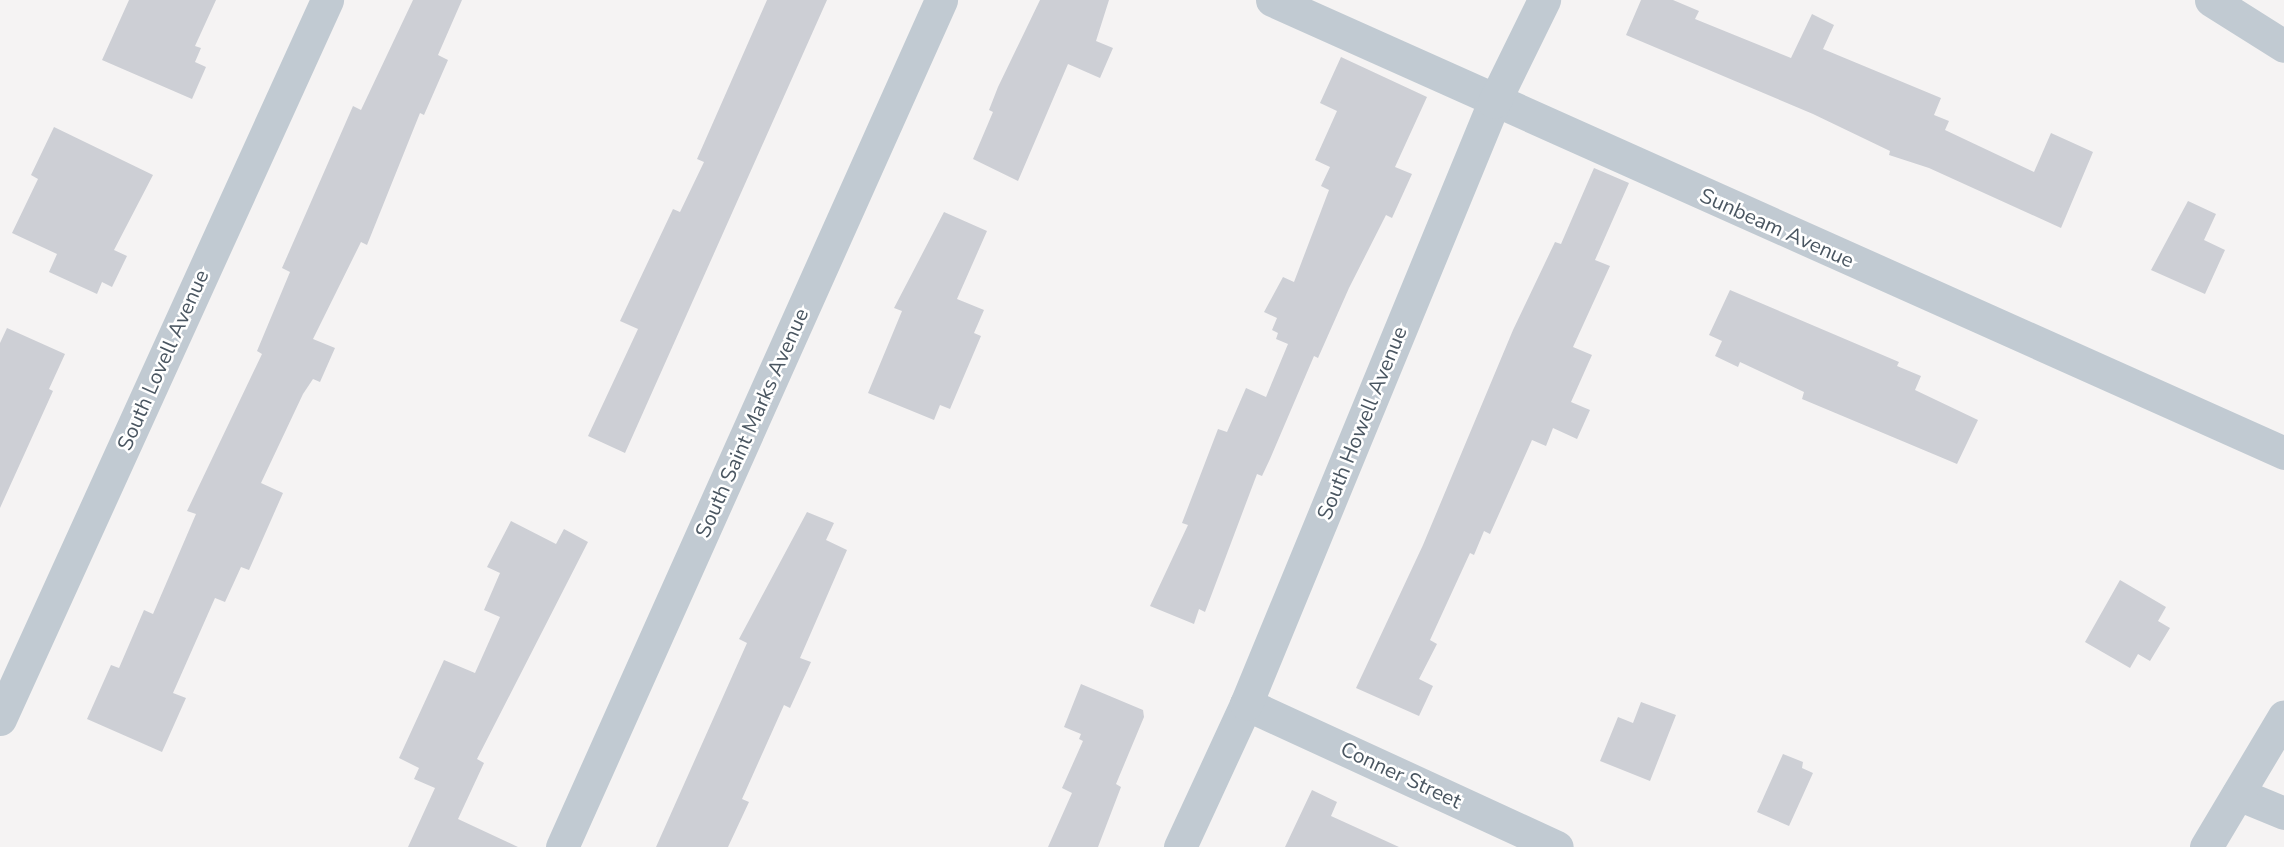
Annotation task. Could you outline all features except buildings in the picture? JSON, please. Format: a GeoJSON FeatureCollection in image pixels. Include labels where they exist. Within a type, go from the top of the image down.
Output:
{"type":"FeatureCollection","features":[{"type":"Feature","properties":{"kind":"street","name":"South Lovell Avenue"},"geometry":{"type":"LineString","coordinates":[[0,719],[327,0]]}},
{"type":"Feature","properties":{"kind":"street","name":"South Saint Marks Avenue"},"geometry":{"type":"LineString","coordinates":[[562,847],[941,0]]}},
{"type":"Feature","properties":{"kind":"street","name":"Sunbeam Avenue"},"geometry":{"type":"LineString","coordinates":[[1272,0],[1494,102],[2284,453]]}},
{"type":"Feature","properties":{"kind":"street","name":"South Howell Avenue"},"geometry":{"type":"LineString","coordinates":[[1180,847],[1246,704],[1494,102],[1544,0]]}},
{"type":"Feature","properties":{"kind":"street"},"geometry":{"type":"LineString","coordinates":[[2211,0],[2284,46]]}},
{"type":"Feature","properties":{"kind":"street","name":"Conner Street"},"geometry":{"type":"LineString","coordinates":[[1246,704],[1557,847]]}},
{"type":"Feature","properties":{"kind":"street"},"geometry":{"type":"LineString","coordinates":[[2206,847],[2284,716]]}},
{"type":"Feature","properties":{"kind":"street"},"geometry":{"type":"LineString","coordinates":[[2238,794],[2284,813]]}}]}
